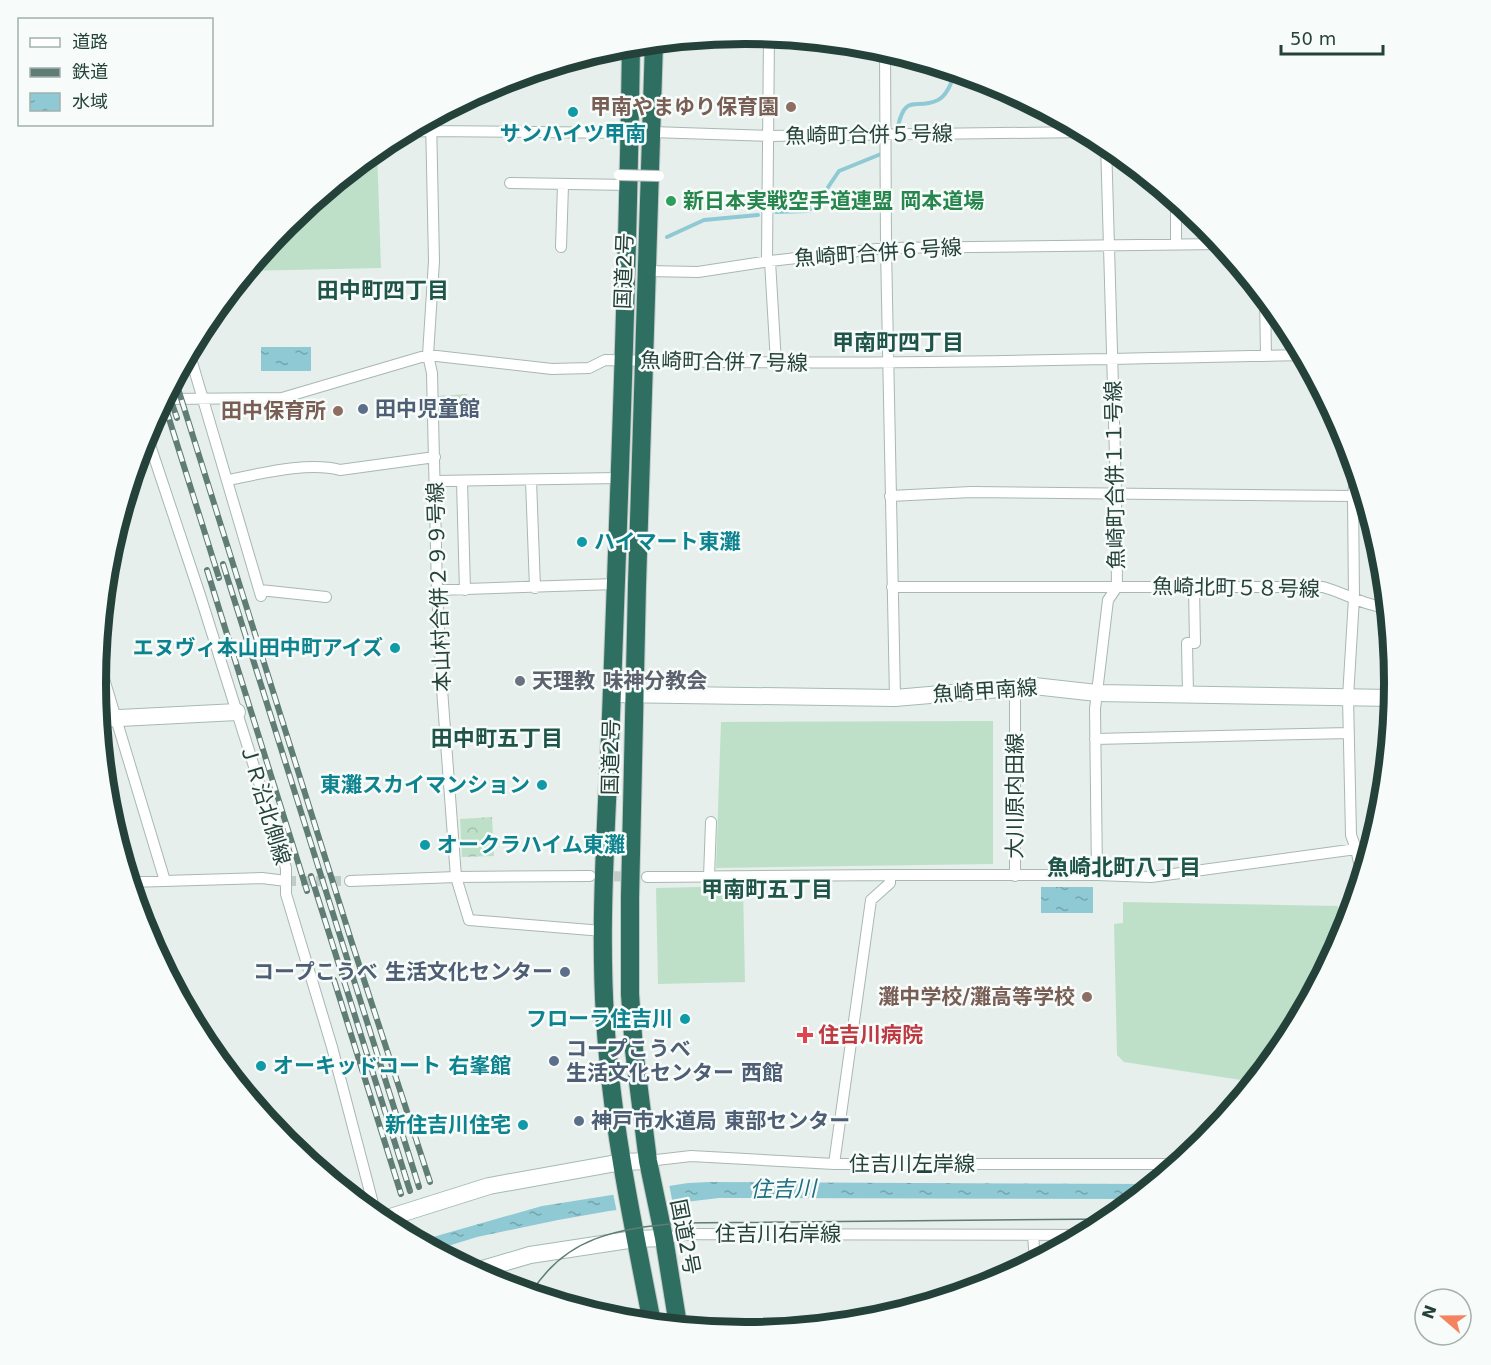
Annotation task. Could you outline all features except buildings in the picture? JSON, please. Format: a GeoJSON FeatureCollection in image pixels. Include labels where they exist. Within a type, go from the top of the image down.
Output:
{"type":"FeatureCollection","features":[{"type":"Feature","properties":{"kind":"highway","name":"国道2号"},"geometry":{"type":"LineString","coordinates":[[654,50],[634,694],[630,994],[634,1050],[649,1169],[664,1238],[677,1317]]}},
{"type":"Feature","properties":{"kind":"highway","name":"国道2号"},"geometry":{"type":"LineString","coordinates":[[631,54],[630,133],[624,180],[619,478],[604,859],[603,991],[608,1057],[623,1171],[650,1314]]}},
{"type":"Feature","properties":{"kind":"street"},"geometry":{"type":"LineString","coordinates":[[769,45],[767,257],[770,261],[776,363]]}},
{"type":"Feature","properties":{"kind":"street"},"geometry":{"type":"LineString","coordinates":[[885,59],[886,248],[895,698]]}},
{"type":"Feature","properties":{"kind":"street","name":"本山村合併２９９号線"},"geometry":{"type":"LineString","coordinates":[[431,126],[434,261],[428,355],[432,373],[437,590],[456,877],[469,920],[603,931]]}},
{"type":"Feature","properties":{"kind":"street"},"geometry":{"type":"LineString","coordinates":[[422,131],[630,133]]}},
{"type":"Feature","properties":{"kind":"street","name":"魚崎町合併５号線"},"geometry":{"type":"LineString","coordinates":[[652,132],[768,136],[1070,132]]}},
{"type":"Feature","properties":{"kind":"street","name":"魚崎町合併１１号線"},"geometry":{"type":"LineString","coordinates":[[1097,875],[1096,693],[1108,600],[1117,586],[1107,155]]}},
{"type":"Feature","properties":{"kind":"street"},"geometry":{"type":"LineString","coordinates":[[510,183],[563,184],[659,176]]}},
{"type":"Feature","properties":{"kind":"street"},"geometry":{"type":"LineString","coordinates":[[561,247],[563,184]]}},
{"type":"Feature","properties":{"kind":"street"},"geometry":{"type":"LineString","coordinates":[[1176,211],[1176,244]]}},
{"type":"Feature","properties":{"kind":"street","name":"魚崎町合併６号線"},"geometry":{"type":"LineString","coordinates":[[647,271],[698,272],[886,248],[1210,244]]}},
{"type":"Feature","properties":{"kind":"street"},"geometry":{"type":"LineString","coordinates":[[1265,311],[1266,356]]}},
{"type":"Feature","properties":{"kind":"street"},"geometry":{"type":"LineString","coordinates":[[173,399],[282,398],[428,355]]}},
{"type":"Feature","properties":{"kind":"street","name":"魚崎町合併７号線"},"geometry":{"type":"LineString","coordinates":[[428,355],[552,369],[589,368],[604,360],[776,363],[1294,355]]}},
{"type":"Feature","properties":{"kind":"street"},"geometry":{"type":"LineString","coordinates":[[192,362],[260,593],[326,597]]}},
{"type":"Feature","properties":{"kind":"street","name":"ＪＲ沿北側線"},"geometry":{"type":"LineString","coordinates":[[151,448],[286,868],[286,894],[332,1047],[372,1201]]}},
{"type":"Feature","properties":{"kind":"street"},"geometry":{"type":"LineString","coordinates":[[228,480],[279,470],[329,466],[340,470],[435,457]]}},
{"type":"Feature","properties":{"kind":"street"},"geometry":{"type":"LineString","coordinates":[[435,481],[619,478]]}},
{"type":"Feature","properties":{"kind":"street"},"geometry":{"type":"LineString","coordinates":[[531,480],[535,588]]}},
{"type":"Feature","properties":{"kind":"street"},"geometry":{"type":"LineString","coordinates":[[462,481],[465,590]]}},
{"type":"Feature","properties":{"kind":"street"},"geometry":{"type":"LineString","coordinates":[[1354,487],[1354,598],[1348,698],[1351,835],[1359,862]]}},
{"type":"Feature","properties":{"kind":"street"},"geometry":{"type":"LineString","coordinates":[[890,496],[970,492],[1353,496]]}},
{"type":"Feature","properties":{"kind":"street"},"geometry":{"type":"LineString","coordinates":[[437,590],[616,585]]}},
{"type":"Feature","properties":{"kind":"street"},"geometry":{"type":"LineString","coordinates":[[1188,694],[1188,643],[1195,643],[1194,586]]}},
{"type":"Feature","properties":{"kind":"street","name":"魚崎北町５８号線"},"geometry":{"type":"LineString","coordinates":[[892,587],[1323,587],[1380,607]]}},
{"type":"Feature","properties":{"kind":"street"},"geometry":{"type":"LineString","coordinates":[[106,684],[165,881]]}},
{"type":"Feature","properties":{"kind":"street","name":"魚崎甲南線"},"geometry":{"type":"LineString","coordinates":[[612,694],[895,698],[1034,686],[1096,693],[1384,698]]}},
{"type":"Feature","properties":{"kind":"street","name":"大川原内田線"},"geometry":{"type":"LineString","coordinates":[[647,877],[1016,876],[1015,688]]}},
{"type":"Feature","properties":{"kind":"street"},"geometry":{"type":"LineString","coordinates":[[108,719],[237,712]]}},
{"type":"Feature","properties":{"kind":"street"},"geometry":{"type":"LineString","coordinates":[[1095,739],[1349,733]]}},
{"type":"Feature","properties":{"kind":"street"},"geometry":{"type":"LineString","coordinates":[[709,877],[711,822]]}},
{"type":"Feature","properties":{"kind":"street"},"geometry":{"type":"LineString","coordinates":[[1016,876],[1151,877],[1363,848]]}},
{"type":"Feature","properties":{"kind":"street"},"geometry":{"type":"LineString","coordinates":[[834,1164],[871,900],[890,883],[890,875]]}},
{"type":"Feature","properties":{"kind":"street"},"geometry":{"type":"LineString","coordinates":[[350,881],[590,876]]}},
{"type":"Feature","properties":{"kind":"street"},"geometry":{"type":"LineString","coordinates":[[138,882],[262,878],[286,881]]}},
{"type":"Feature","properties":{"kind":"street","name":"住吉川左岸線"},"geometry":{"type":"LineString","coordinates":[[649,1169],[691,1156],[834,1164],[1166,1164]]}},
{"type":"Feature","properties":{"kind":"street"},"geometry":{"type":"LineString","coordinates":[[393,1216],[489,1185],[649,1169]]}},
{"type":"Feature","properties":{"kind":"street","name":"住吉川右岸線"},"geometry":{"type":"LineString","coordinates":[[488,1267],[530,1255],[634,1231],[664,1238],[693,1234],[1067,1235]]}},
{"type":"Feature","properties":{"kind":"street"},"geometry":{"type":"LineString","coordinates":[[1033,1234],[1034,1253]]}},
{"type":"Feature","properties":{"kind":"green space"},"geometry":{"type":"Polygon","coordinates":[[[377,161],[381,268],[257,271],[324,202],[377,161]]]}},
{"type":"Feature","properties":{"kind":"green space"},"geometry":{"type":"Polygon","coordinates":[[[467,394],[468,414],[438,415],[437,396],[467,394]]]}},
{"type":"Feature","properties":{"kind":"green space"},"geometry":{"type":"Polygon","coordinates":[[[993,721],[993,864],[716,868],[721,722],[993,721]]]}},
{"type":"Feature","properties":{"kind":"green space"},"geometry":{"type":"Polygon","coordinates":[[[492,817],[494,856],[462,857],[460,819],[492,817]]]}},
{"type":"Feature","properties":{"kind":"green space"},"geometry":{"type":"Polygon","coordinates":[[[743,886],[745,982],[658,984],[656,888],[743,886]]]}},
{"type":"Feature","properties":{"kind":"green space"},"geometry":{"type":"Polygon","coordinates":[[[1123,902],[1338,906],[1340,916],[1319,965],[1299,1002],[1277,1038],[1244,1081],[1124,1062],[1117,1055],[1114,924],[1123,923],[1123,902]]]}},
{"type":"Feature","properties":{"kind":"water"},"geometry":{"type":"Polygon","coordinates":[[[261,347],[311,347],[311,371],[261,371],[261,347]]]}},
{"type":"Feature","properties":{"kind":"water"},"geometry":{"type":"Polygon","coordinates":[[[1041,887],[1093,887],[1093,913],[1041,913],[1041,887]]]}},
{"type":"Feature","properties":{"kind":"water","name":"住吉川"},"geometry":{"type":"Polygon","coordinates":[[[688,1183],[1140,1184],[1121,1199],[719,1198],[609,1211],[558,1220],[477,1237],[446,1247],[430,1238],[542,1206],[688,1183]]]}},
{"type":"Feature","properties":{"kind":"pier"},"geometry":{"type":"Polygon","coordinates":[[[669,1184],[673,1205],[617,1213],[613,1193],[669,1184]]]}},
{"type":"Feature","properties":{"kind":"waterway"},"geometry":{"type":"LineString","coordinates":[[898,126],[908,106],[938,100],[944,95],[953,78]]}},
{"type":"Feature","properties":{"kind":"waterway"},"geometry":{"type":"LineString","coordinates":[[776,212],[807,211],[816,205],[839,171],[881,154]]}},
{"type":"Feature","properties":{"kind":"waterway"},"geometry":{"type":"LineString","coordinates":[[667,237],[704,220],[758,215]]}},
{"type":"Feature","properties":{"kind":"tunnel"},"geometry":{"type":"LineString","coordinates":[[599,876],[647,877]]}},
{"type":"Feature","properties":{"kind":"tunnel"},"geometry":{"type":"LineString","coordinates":[[286,881],[350,881]]}},
{"type":"Feature","properties":{"kind":"tram line"},"geometry":{"type":"LineString","coordinates":[[536,1286],[560,1259],[577,1247],[615,1233],[657,1225],[1093,1219]]}},
{"type":"Feature","properties":{"kind":"railway"},"geometry":{"type":"LineString","coordinates":[[178,389],[351,940],[430,1182]]}},
{"type":"Feature","properties":{"kind":"railway"},"geometry":{"type":"LineString","coordinates":[[171,402],[177,418]]}},
{"type":"Feature","properties":{"kind":"railway"},"geometry":{"type":"LineString","coordinates":[[167,412],[219,578]]}},
{"type":"Feature","properties":{"kind":"railway"},"geometry":{"type":"LineString","coordinates":[[223,564],[419,1187]]}},
{"type":"Feature","properties":{"kind":"railway"},"geometry":{"type":"LineString","coordinates":[[207,570],[307,891]]}},
{"type":"Feature","properties":{"kind":"railway"},"geometry":{"type":"LineString","coordinates":[[311,876],[410,1191]]}},
{"type":"Feature","properties":{"kind":"railway"},"geometry":{"type":"LineString","coordinates":[[334,980],[401,1194]]}},
{"type":"Feature","properties":{"kind":"place","name":"甲南やまゆり保育園"},"geometry":{"type":"Point","coordinates":[791,107]}},
{"type":"Feature","properties":{"kind":"place","name":"サンハイツ甲南"},"geometry":{"type":"Point","coordinates":[573,112]}},
{"type":"Feature","properties":{"kind":"place","name":"新日本実戦空手道連盟 岡本道場"},"geometry":{"type":"Point","coordinates":[671,201]}},
{"type":"Feature","properties":{"kind":"place","name":"田中児童館"},"geometry":{"type":"Point","coordinates":[363,409]}},
{"type":"Feature","properties":{"kind":"place","name":"田中保育所"},"geometry":{"type":"Point","coordinates":[338,411]}},
{"type":"Feature","properties":{"kind":"place","name":"ハイマート東灘"},"geometry":{"type":"Point","coordinates":[582,542]}},
{"type":"Feature","properties":{"kind":"place","name":"エヌヴィ本山田中町アイズ"},"geometry":{"type":"Point","coordinates":[395,648]}},
{"type":"Feature","properties":{"kind":"place","name":"天理教 味神分教会"},"geometry":{"type":"Point","coordinates":[520,681]}},
{"type":"Feature","properties":{"kind":"place","name":"東灘スカイマンション"},"geometry":{"type":"Point","coordinates":[542,785]}},
{"type":"Feature","properties":{"kind":"place","name":"オークラハイム東灘"},"geometry":{"type":"Point","coordinates":[425,845]}},
{"type":"Feature","properties":{"kind":"place","name":"コープこうべ 生活文化センター"},"geometry":{"type":"Point","coordinates":[565,972]}},
{"type":"Feature","properties":{"kind":"place","name":"灘中学校/灘高等学校"},"geometry":{"type":"Point","coordinates":[1087,997]}},
{"type":"Feature","properties":{"kind":"place","name":"フローラ住吉川"},"geometry":{"type":"Point","coordinates":[685,1019]}},
{"type":"Feature","properties":{"kind":"place","name":"住吉川病院"},"geometry":{"type":"Point","coordinates":[805,1035]}},
{"type":"Feature","properties":{"kind":"place","name":"コープこうべ 生活文化センター 西館"},"geometry":{"type":"Point","coordinates":[554,1061]}},
{"type":"Feature","properties":{"kind":"place","name":"オーキッドコート 右峯館"},"geometry":{"type":"Point","coordinates":[261,1066]}},
{"type":"Feature","properties":{"kind":"place","name":"神戸市水道局 東部センター"},"geometry":{"type":"Point","coordinates":[579,1121]}},
{"type":"Feature","properties":{"kind":"place","name":"新住吉川住宅"},"geometry":{"type":"Point","coordinates":[523,1125]}},
{"type":"Feature","properties":{"kind":"district","name":"田中町四丁目"},"geometry":{"type":"Point","coordinates":[383,290]}},
{"type":"Feature","properties":{"kind":"district","name":"甲南町四丁目"},"geometry":{"type":"Point","coordinates":[898,342]}},
{"type":"Feature","properties":{"kind":"district","name":"田中町五丁目"},"geometry":{"type":"Point","coordinates":[497,738]}},
{"type":"Feature","properties":{"kind":"district","name":"魚崎北町八丁目"},"geometry":{"type":"Point","coordinates":[1124,867]}},
{"type":"Feature","properties":{"kind":"district","name":"甲南町五丁目"},"geometry":{"type":"Point","coordinates":[767,889]}}]}
